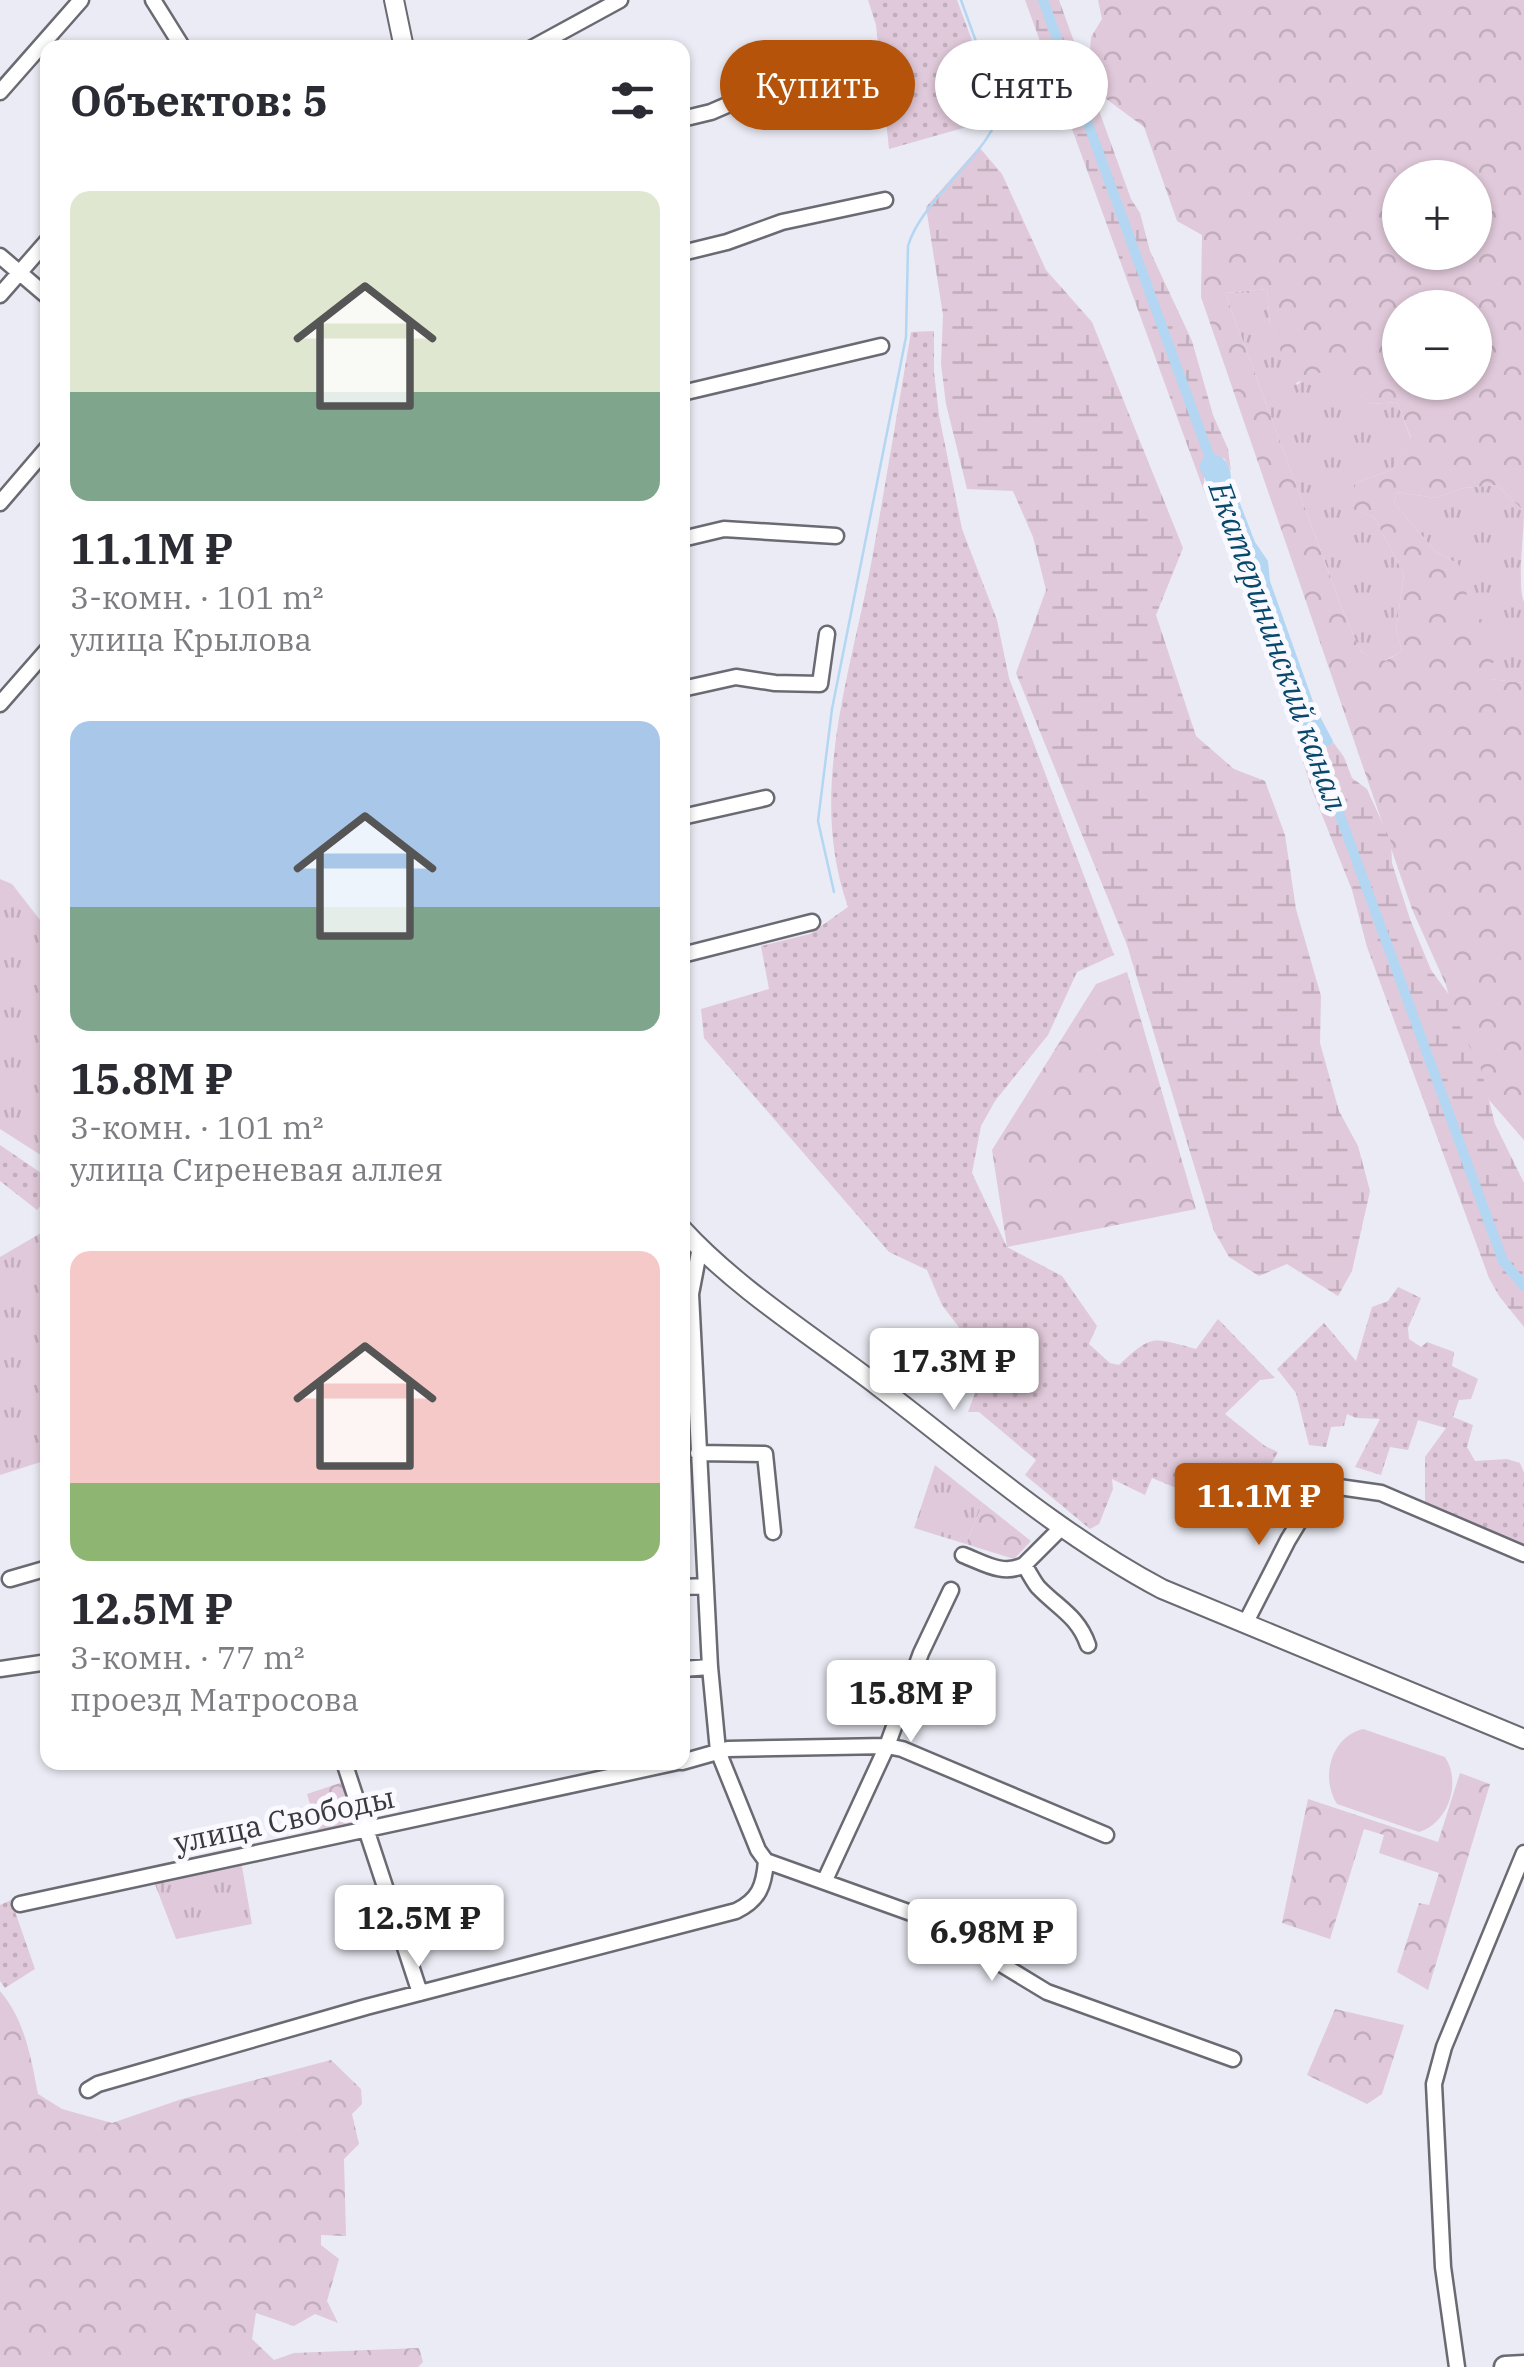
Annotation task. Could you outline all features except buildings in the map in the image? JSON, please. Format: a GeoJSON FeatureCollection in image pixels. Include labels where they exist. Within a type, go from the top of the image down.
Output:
{"type":"FeatureCollection","features":[{"type":"Feature","properties":{"kind":"highway"},"geometry":{"type":"LineString","coordinates":[[1505,2367],[1524,2366]]}},
{"type":"Feature","properties":{"kind":"main road"},"geometry":{"type":"LineString","coordinates":[[394,0],[402,40]]}},
{"type":"Feature","properties":{"kind":"main road"},"geometry":{"type":"LineString","coordinates":[[690,1238],[1063,1526],[1148,1582],[1524,1739]]}},
{"type":"Feature","properties":{"kind":"street"},"geometry":{"type":"LineString","coordinates":[[46,40],[81,0]]}},
{"type":"Feature","properties":{"kind":"street"},"geometry":{"type":"LineString","coordinates":[[153,0],[179,40]]}},
{"type":"Feature","properties":{"kind":"street"},"geometry":{"type":"LineString","coordinates":[[546,40],[617,1]]}},
{"type":"Feature","properties":{"kind":"street"},"geometry":{"type":"LineString","coordinates":[[0,92],[40,47]]}},
{"type":"Feature","properties":{"kind":"street"},"geometry":{"type":"LineString","coordinates":[[690,117],[720,108]]}},
{"type":"Feature","properties":{"kind":"street"},"geometry":{"type":"LineString","coordinates":[[690,251],[782,222],[884,200]]}},
{"type":"Feature","properties":{"kind":"street"},"geometry":{"type":"LineString","coordinates":[[0,295],[40,249]]}},
{"type":"Feature","properties":{"kind":"street"},"geometry":{"type":"LineString","coordinates":[[0,256],[40,289]]}},
{"type":"Feature","properties":{"kind":"street"},"geometry":{"type":"LineString","coordinates":[[690,391],[881,346]]}},
{"type":"Feature","properties":{"kind":"street"},"geometry":{"type":"LineString","coordinates":[[0,502],[40,456]]}},
{"type":"Feature","properties":{"kind":"street"},"geometry":{"type":"LineString","coordinates":[[690,537],[724,528],[836,536]]}},
{"type":"Feature","properties":{"kind":"street"},"geometry":{"type":"LineString","coordinates":[[690,687],[736,677],[820,684],[827,634]]}},
{"type":"Feature","properties":{"kind":"street"},"geometry":{"type":"LineString","coordinates":[[0,704],[40,659]]}},
{"type":"Feature","properties":{"kind":"street"},"geometry":{"type":"LineString","coordinates":[[690,814],[766,798]]}},
{"type":"Feature","properties":{"kind":"street"},"geometry":{"type":"LineString","coordinates":[[690,953],[812,922]]}},
{"type":"Feature","properties":{"kind":"street"},"geometry":{"type":"LineString","coordinates":[[700,1247],[691,1294],[718,1752],[758,1850],[766,1862],[925,1918],[1031,1985],[1233,2059]]}},
{"type":"Feature","properties":{"kind":"street"},"geometry":{"type":"LineString","coordinates":[[698,1453],[765,1454],[773,1532]]}},
{"type":"Feature","properties":{"kind":"street"},"geometry":{"type":"LineString","coordinates":[[1245,1624],[1316,1494],[1339,1487],[1381,1492],[1524,1554]]}},
{"type":"Feature","properties":{"kind":"street"},"geometry":{"type":"LineString","coordinates":[[964,1555],[1013,1571],[1063,1526]]}},
{"type":"Feature","properties":{"kind":"street"},"geometry":{"type":"LineString","coordinates":[[1024,1565],[1038,1587],[1073,1617],[1088,1645]]}},
{"type":"Feature","properties":{"kind":"street"},"geometry":{"type":"LineString","coordinates":[[10,1580],[40,1571]]}},
{"type":"Feature","properties":{"kind":"street"},"geometry":{"type":"LineString","coordinates":[[690,1587],[706,1586]]}},
{"type":"Feature","properties":{"kind":"street"},"geometry":{"type":"LineString","coordinates":[[825,1880],[887,1746],[921,1653],[951,1590]]}},
{"type":"Feature","properties":{"kind":"street"},"geometry":{"type":"LineString","coordinates":[[0,1669],[40,1663]]}},
{"type":"Feature","properties":{"kind":"street"},"geometry":{"type":"LineString","coordinates":[[690,1668],[710,1667]]}},
{"type":"Feature","properties":{"kind":"street"},"geometry":{"type":"LineString","coordinates":[[887,1746],[1106,1835]]}},
{"type":"Feature","properties":{"kind":"street","name":"улица Свободы"},"geometry":{"type":"LineString","coordinates":[[690,1759],[718,1752],[887,1746]]}},
{"type":"Feature","properties":{"kind":"street"},"geometry":{"type":"LineString","coordinates":[[346,1770],[420,1993]]}},
{"type":"Feature","properties":{"kind":"street","name":"улица Свободы"},"geometry":{"type":"LineString","coordinates":[[20,1904],[643,1770]]}},
{"type":"Feature","properties":{"kind":"street"},"geometry":{"type":"LineString","coordinates":[[1457,2367],[1443,2267],[1434,2084],[1444,2047],[1524,1853]]}},
{"type":"Feature","properties":{"kind":"street"},"geometry":{"type":"LineString","coordinates":[[88,2090],[420,1993],[736,1911],[757,1897],[766,1862]]}},
{"type":"Feature","properties":{"kind":"green space"},"geometry":{"type":"Polygon","coordinates":[[[868,0],[957,0],[972,40],[935,40],[935,130],[956,130],[889,149],[887,130],[915,130],[915,40],[878,40],[868,0]]]}},
{"type":"Feature","properties":{"kind":"green space"},"geometry":{"type":"Polygon","coordinates":[[[1025,0],[1059,0],[1073,40],[1040,40],[1025,0]]]}},
{"type":"Feature","properties":{"kind":"green space"},"geometry":{"type":"Polygon","coordinates":[[[1098,0],[1524,0],[1524,511],[1497,485],[1464,488],[1435,498],[1397,492],[1394,503],[1436,552],[1458,564],[1469,617],[1490,621],[1501,656],[1489,666],[1489,679],[1524,683],[1524,1140],[1489,1100],[1457,1024],[1446,985],[1412,909],[1201,297],[1202,235],[1177,221],[1144,127],[1108,100],[1108,40],[1091,37],[1102,19],[1098,0]],[[1267,289],[1225,293],[1345,616],[1361,652],[1385,661],[1402,651],[1396,630],[1404,574],[1374,517],[1347,507],[1357,482],[1392,470],[1411,438],[1397,402],[1371,404],[1327,370],[1279,387],[1284,359],[1270,325],[1267,289]]]}},
{"type":"Feature","properties":{"kind":"green space"},"geometry":{"type":"Polygon","coordinates":[[[1072,130],[1106,130],[1131,199],[1140,213],[1150,251],[1192,341],[1213,415],[1228,449],[1231,471],[1224,458],[1204,473],[1204,491],[1072,130]]]}},
{"type":"Feature","properties":{"kind":"green space"},"geometry":{"type":"Polygon","coordinates":[[[979,147],[1002,174],[1046,270],[1092,322],[1183,548],[1156,615],[1196,736],[1234,769],[1265,781],[1285,835],[1296,909],[1321,996],[1320,1043],[1339,1111],[1358,1146],[1370,1191],[1352,1271],[1338,1296],[1287,1264],[1259,1276],[1229,1257],[1214,1231],[1127,945],[1016,673],[1046,590],[1033,537],[1013,491],[967,489],[946,404],[941,364],[943,315],[926,207],[979,147]]]}},
{"type":"Feature","properties":{"kind":"green space"},"geometry":{"type":"Polygon","coordinates":[[[1267,289],[1270,325],[1297,385],[1307,376],[1327,369],[1371,404],[1397,402],[1411,439],[1392,470],[1357,482],[1348,507],[1374,517],[1404,574],[1396,630],[1402,651],[1384,661],[1361,652],[1345,616],[1225,293],[1267,289]]]}},
{"type":"Feature","properties":{"kind":"green space"},"geometry":{"type":"Polygon","coordinates":[[[934,331],[939,415],[962,529],[997,620],[1009,678],[1114,955],[1077,972],[1048,1035],[995,1101],[981,1126],[972,1173],[1007,1247],[1062,1276],[1097,1326],[1089,1344],[1110,1363],[1119,1365],[1139,1347],[1154,1341],[1196,1349],[1218,1319],[1275,1378],[1260,1380],[1225,1414],[1278,1452],[1257,1488],[1261,1502],[1243,1515],[1152,1478],[1145,1495],[1112,1479],[1113,1489],[1099,1524],[1090,1529],[1025,1475],[1036,1460],[979,1412],[968,1412],[986,1363],[942,1305],[927,1270],[889,1252],[704,1038],[701,1009],[769,989],[761,946],[810,934],[848,907],[837,866],[832,824],[832,783],[842,699],[869,575],[911,332],[934,331]]]}},
{"type":"Feature","properties":{"kind":"green space"},"geometry":{"type":"Polygon","coordinates":[[[1497,485],[1524,511],[1524,683],[1489,679],[1485,656],[1469,619],[1458,564],[1436,552],[1394,503],[1397,492],[1435,498],[1464,488],[1497,485]]]}},
{"type":"Feature","properties":{"kind":"green space"},"geometry":{"type":"Polygon","coordinates":[[[1298,725],[1322,744],[1331,746],[1333,742],[1352,778],[1367,789],[1391,842],[1392,863],[1410,919],[1431,970],[1453,1000],[1460,1027],[1481,1069],[1495,1124],[1524,1183],[1524,1327],[1489,1278],[1367,947],[1352,890],[1312,790],[1297,743],[1298,725]]]}},
{"type":"Feature","properties":{"kind":"green space"},"geometry":{"type":"Polygon","coordinates":[[[0,879],[12,884],[40,920],[40,1155],[0,1129],[0,879]]]}},
{"type":"Feature","properties":{"kind":"green space"},"geometry":{"type":"Polygon","coordinates":[[[1127,972],[1196,1209],[1007,1247],[992,1150],[1096,984],[1127,972]]]}},
{"type":"Feature","properties":{"kind":"green space"},"geometry":{"type":"Polygon","coordinates":[[[0,1145],[40,1172],[40,1206],[37,1210],[0,1181],[0,1145]]]}},
{"type":"Feature","properties":{"kind":"green space"},"geometry":{"type":"Polygon","coordinates":[[[40,1234],[40,1462],[0,1475],[0,1257],[40,1234]]]}},
{"type":"Feature","properties":{"kind":"green space"},"geometry":{"type":"Polygon","coordinates":[[[1398,1287],[1421,1298],[1408,1328],[1409,1339],[1421,1347],[1427,1342],[1454,1352],[1452,1366],[1478,1379],[1471,1399],[1459,1400],[1453,1417],[1473,1425],[1467,1447],[1475,1461],[1507,1459],[1520,1463],[1524,1473],[1524,1550],[1425,1504],[1425,1457],[1446,1428],[1418,1420],[1408,1450],[1390,1447],[1381,1475],[1355,1467],[1380,1419],[1347,1414],[1344,1426],[1331,1427],[1326,1447],[1309,1445],[1296,1393],[1277,1369],[1324,1323],[1356,1361],[1372,1307],[1388,1301],[1398,1287]]]}},
{"type":"Feature","properties":{"kind":"green space"},"geometry":{"type":"Polygon","coordinates":[[[935,1465],[983,1503],[966,1544],[914,1528],[935,1465]]]}},
{"type":"Feature","properties":{"kind":"green space"},"geometry":{"type":"Polygon","coordinates":[[[983,1503],[1031,1541],[1014,1559],[966,1544],[983,1503]]]}},
{"type":"Feature","properties":{"kind":"green space"},"geometry":{"type":"Polygon","coordinates":[[[1363,1729],[1445,1757],[1452,1790],[1444,1811],[1429,1827],[1419,1832],[1337,1804],[1329,1782],[1332,1759],[1343,1740],[1363,1729]]]}},
{"type":"Feature","properties":{"kind":"green space"},"geometry":{"type":"Polygon","coordinates":[[[1460,1773],[1490,1784],[1428,1990],[1397,1972],[1419,1903],[1429,1905],[1439,1873],[1379,1853],[1384,1835],[1364,1829],[1330,1939],[1282,1923],[1308,1799],[1438,1842],[1460,1773]]]}},
{"type":"Feature","properties":{"kind":"green space"},"geometry":{"type":"Polygon","coordinates":[[[343,1782],[355,1824],[319,1835],[307,1794],[343,1782]]]}},
{"type":"Feature","properties":{"kind":"green space"},"geometry":{"type":"Polygon","coordinates":[[[241,1861],[252,1924],[176,1939],[153,1879],[241,1861]]]}},
{"type":"Feature","properties":{"kind":"green space"},"geometry":{"type":"Polygon","coordinates":[[[11,1900],[35,1969],[5,1988],[0,1981],[0,1905],[11,1900]]]}},
{"type":"Feature","properties":{"kind":"green space"},"geometry":{"type":"Polygon","coordinates":[[[0,1991],[21,2027],[38,2094],[62,2109],[112,2123],[182,2099],[331,2060],[361,2089],[362,2104],[352,2114],[359,2144],[344,2159],[346,2236],[321,2235],[321,2245],[339,2259],[327,2301],[338,2323],[315,2314],[294,2326],[256,2313],[252,2339],[274,2360],[294,2353],[419,2348],[423,2362],[418,2367],[0,2367],[0,1991]]]}},
{"type":"Feature","properties":{"kind":"green space"},"geometry":{"type":"Polygon","coordinates":[[[1335,2009],[1404,2025],[1382,2094],[1367,2104],[1307,2075],[1335,2009]]]}},
{"type":"Feature","properties":{"kind":"water"},"geometry":{"type":"Polygon","coordinates":[[[1215,454],[1228,464],[1255,542],[1268,561],[1270,581],[1315,707],[1333,741],[1331,746],[1322,745],[1313,751],[1282,697],[1236,565],[1204,491],[1206,481],[1199,467],[1202,459],[1215,454]]]}},
{"type":"Feature","properties":{"kind":"waterway"},"geometry":{"type":"LineString","coordinates":[[834,892],[818,821],[832,709],[906,337],[908,246],[928,209],[987,138],[999,105],[961,0]]}},
{"type":"Feature","properties":{"kind":"waterway","name":"Екатерининский канал"},"geometry":{"type":"LineString","coordinates":[[1043,0],[1214,469]]}},
{"type":"Feature","properties":{"kind":"waterway","name":"Екатерининский канал"},"geometry":{"type":"LineString","coordinates":[[1312,739],[1503,1261],[1524,1286]]}}]}
